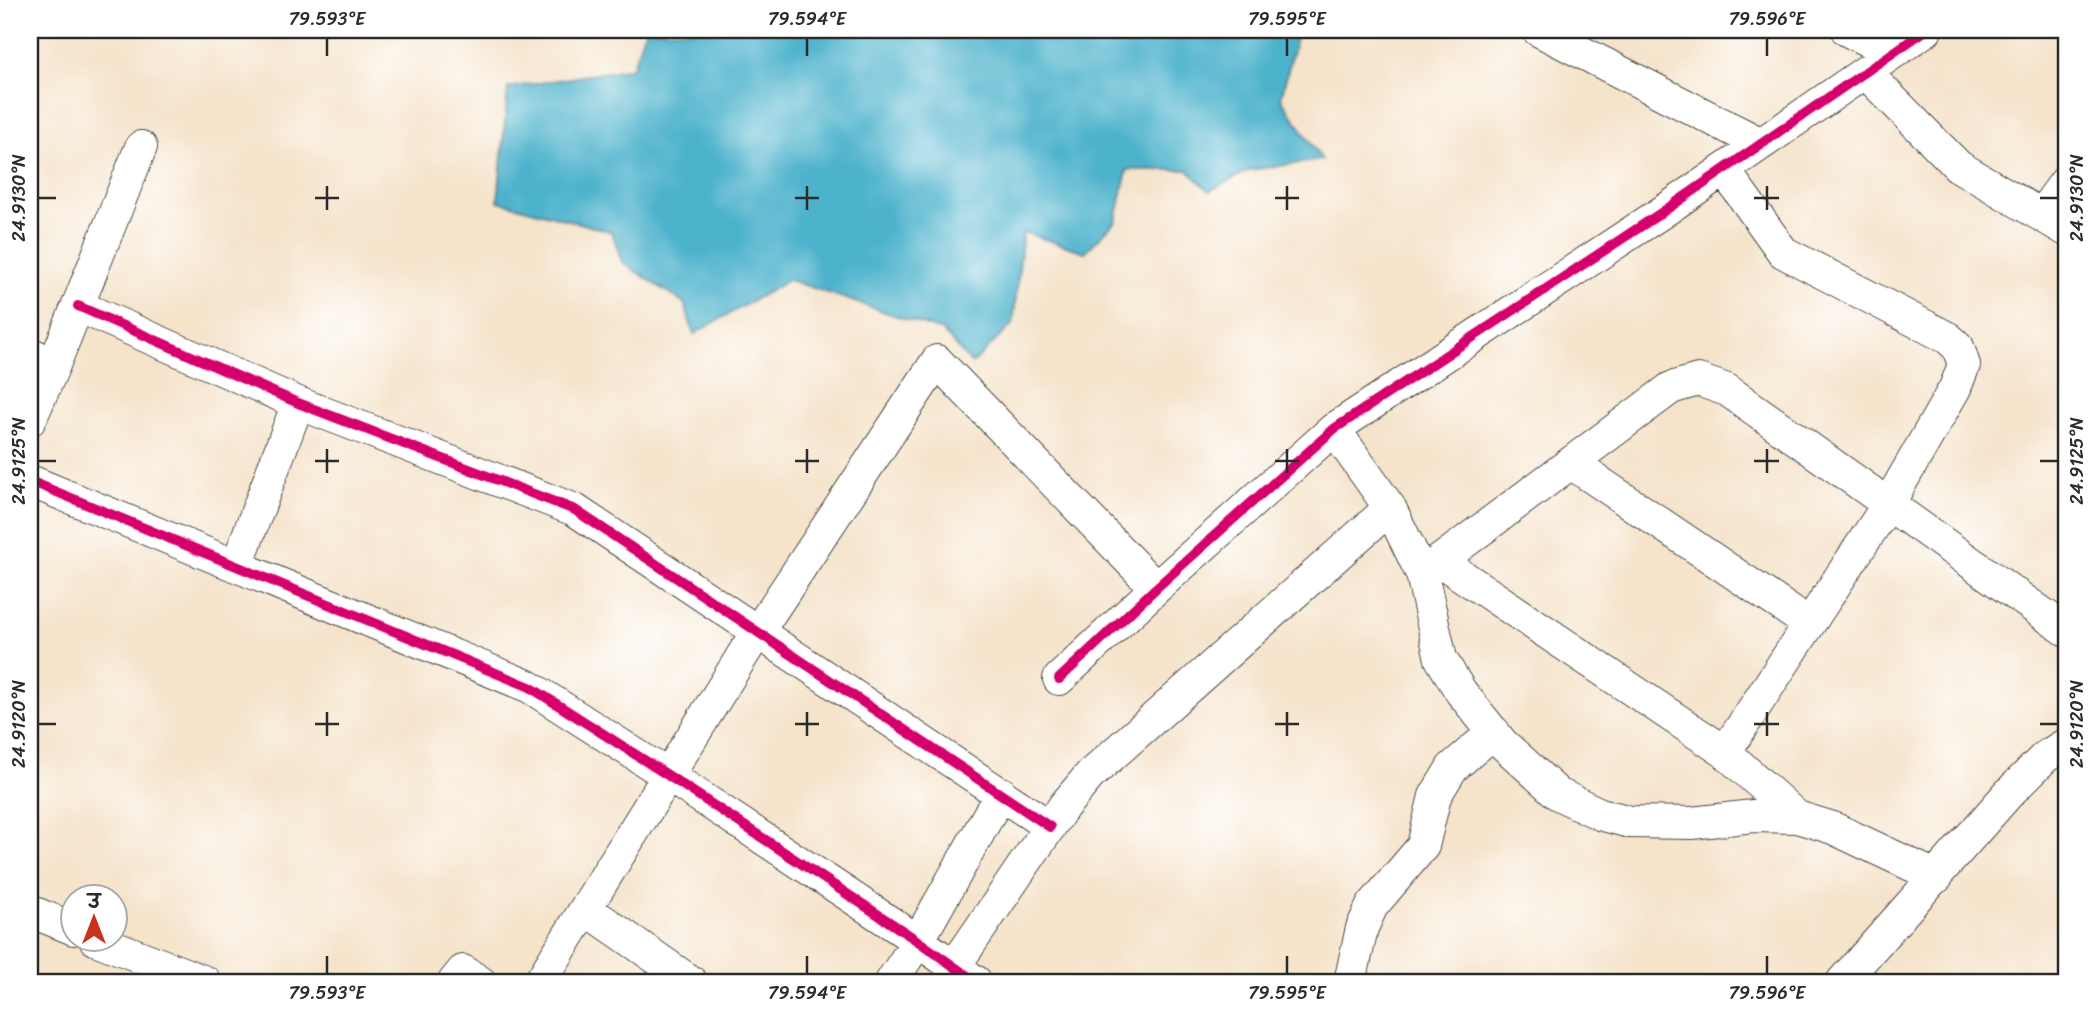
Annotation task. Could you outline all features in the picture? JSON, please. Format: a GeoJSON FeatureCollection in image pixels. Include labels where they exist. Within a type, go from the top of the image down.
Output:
{"type":"FeatureCollection","features":[{"type":"Feature","properties":{"kind":"street"},"geometry":{"type":"LineString","coordinates":[[1538,30],[1761,144]]}},
{"type":"Feature","properties":{"kind":"street"},"geometry":{"type":"LineString","coordinates":[[1847,30],[1892,53]]}},
{"type":"Feature","properties":{"kind":"street"},"geometry":{"type":"LineString","coordinates":[[1059,680],[1156,588],[1334,429],[1724,170],[1926,30]]}},
{"type":"Feature","properties":{"kind":"street"},"geometry":{"type":"LineString","coordinates":[[1865,72],[1958,166],[2054,222],[2066,181]]}},
{"type":"Feature","properties":{"kind":"street"},"geometry":{"type":"LineString","coordinates":[[30,420],[42,359],[78,306],[141,147]]}},
{"type":"Feature","properties":{"kind":"street"},"geometry":{"type":"LineString","coordinates":[[1724,170],[1783,252],[1948,338],[1958,347],[1964,365],[1955,388],[1889,503],[1725,752]]}},
{"type":"Feature","properties":{"kind":"street"},"geometry":{"type":"LineString","coordinates":[[78,306],[298,403],[575,509],[1050,827]]}},
{"type":"Feature","properties":{"kind":"street"},"geometry":{"type":"LineString","coordinates":[[540,982],[757,632],[937,361],[1156,588]]}},
{"type":"Feature","properties":{"kind":"street"},"geometry":{"type":"LineString","coordinates":[[1431,567],[1671,388],[1698,380],[1727,390],[1818,457],[1889,503],[2066,630]]}},
{"type":"Feature","properties":{"kind":"street"},"geometry":{"type":"LineString","coordinates":[[237,565],[298,403]]}},
{"type":"Feature","properties":{"kind":"street"},"geometry":{"type":"LineString","coordinates":[[1334,429],[1431,567],[1725,752],[1797,817]]}},
{"type":"Feature","properties":{"kind":"street"},"geometry":{"type":"LineString","coordinates":[[1571,463],[1809,624]]}},
{"type":"Feature","properties":{"kind":"street"},"geometry":{"type":"LineString","coordinates":[[30,481],[530,687],[669,776],[965,974],[1050,827],[1090,775],[1390,508]]}},
{"type":"Feature","properties":{"kind":"street"},"geometry":{"type":"LineString","coordinates":[[1431,567],[1441,659],[1461,692],[1502,743],[1558,794],[1600,814],[1630,821],[1692,823],[1753,816],[1797,817],[1833,828],[1937,877]]}},
{"type":"Feature","properties":{"kind":"street"},"geometry":{"type":"LineString","coordinates":[[2066,718],[2063,727],[2066,737]]}},
{"type":"Feature","properties":{"kind":"street"},"geometry":{"type":"LineString","coordinates":[[1350,982],[1362,928],[1372,906],[1423,846],[1435,796],[1452,768],[1494,732]]}},
{"type":"Feature","properties":{"kind":"street"},"geometry":{"type":"LineString","coordinates":[[1842,982],[2008,793],[2045,757],[2066,744]]}},
{"type":"Feature","properties":{"kind":"street"},"geometry":{"type":"LineString","coordinates":[[891,982],[918,942],[1001,793]]}},
{"type":"Feature","properties":{"kind":"street"},"geometry":{"type":"LineString","coordinates":[[586,909],[691,982]]}},
{"type":"Feature","properties":{"kind":"street"},"geometry":{"type":"LineString","coordinates":[[30,911],[60,923]]}},
{"type":"Feature","properties":{"kind":"street"},"geometry":{"type":"LineString","coordinates":[[130,953],[205,982]]}},
{"type":"Feature","properties":{"kind":"street"},"geometry":{"type":"LineString","coordinates":[[454,982],[463,971],[480,982]]}},
{"type":"Feature","properties":{"kind":"water"},"geometry":{"type":"Polygon","coordinates":[[[645,30],[1298,30],[1281,98],[1322,160],[1250,170],[1209,191],[1188,170],[1127,170],[1116,221],[1085,252],[1023,232],[1013,324],[972,364],[942,331],[789,280],[694,334],[684,303],[622,262],[612,232],[498,201],[508,88],[632,68],[645,30]]]}},
{"type":"Feature","properties":{"kind":"cycle path"},"geometry":{"type":"LineString","coordinates":[[1059,679],[1334,429],[1664,211],[1926,30]]}},
{"type":"Feature","properties":{"kind":"cycle path"},"geometry":{"type":"LineString","coordinates":[[78,306],[298,403],[575,510],[1050,827]]}},
{"type":"Feature","properties":{"kind":"cycle path"},"geometry":{"type":"LineString","coordinates":[[30,481],[530,687],[669,776],[976,982]]}}]}
